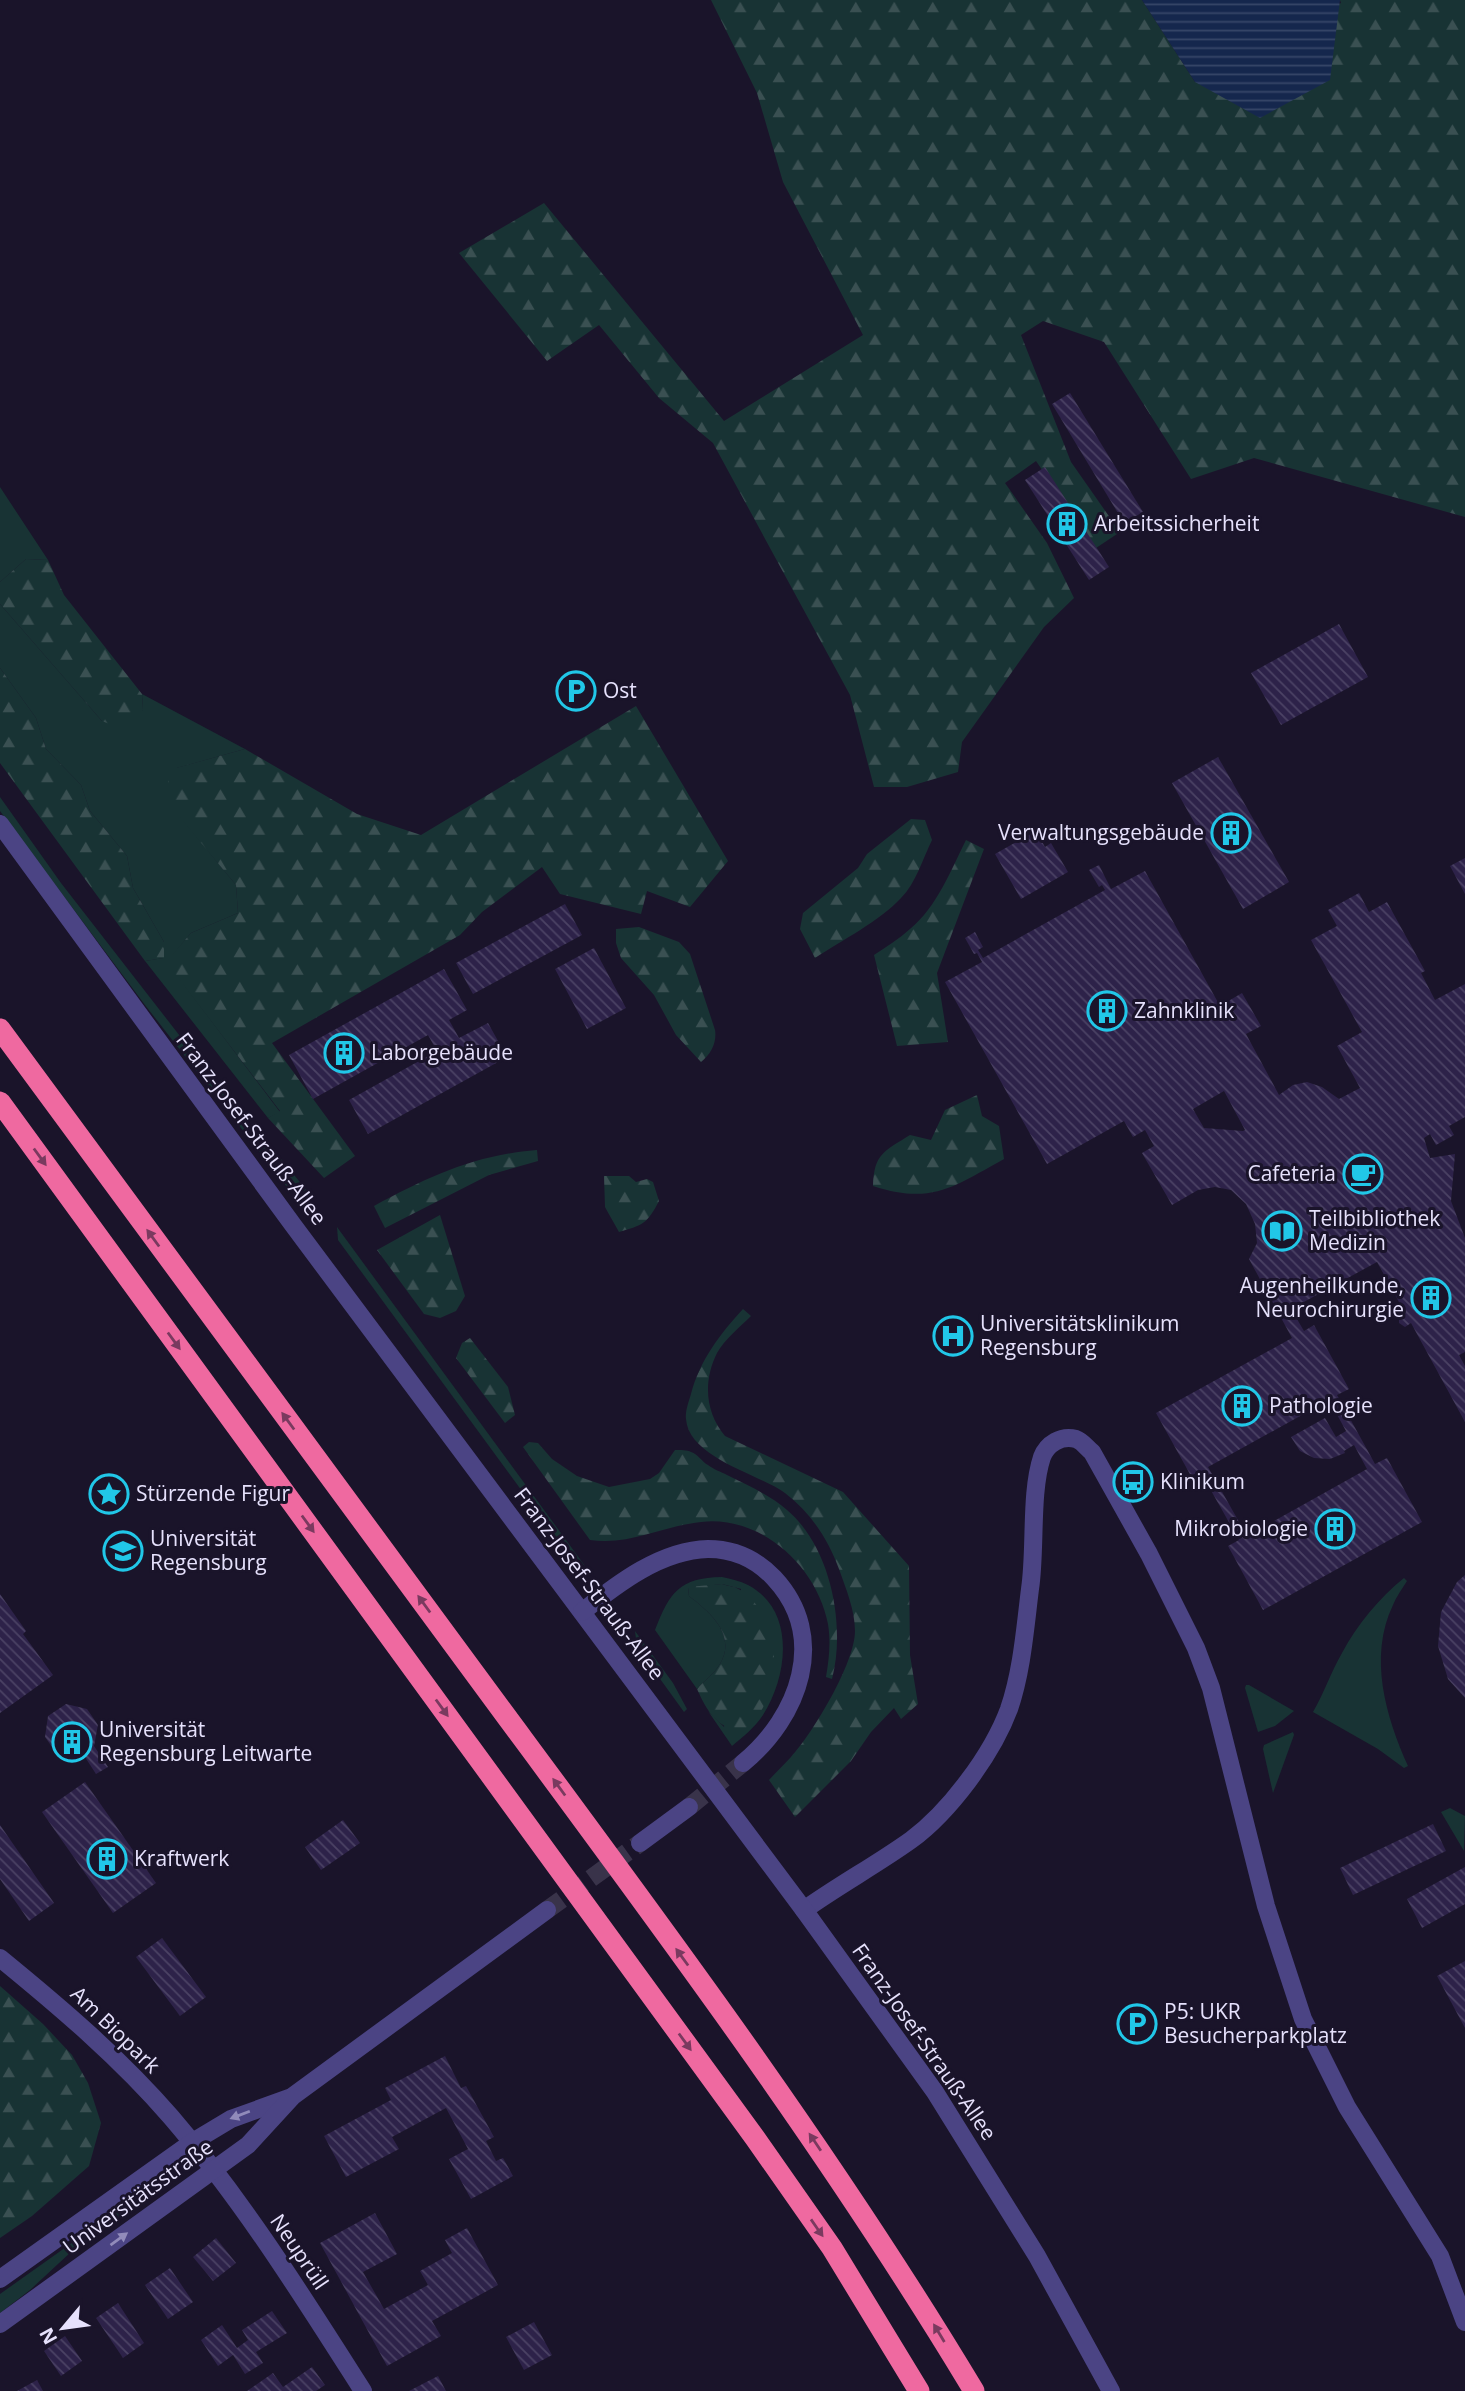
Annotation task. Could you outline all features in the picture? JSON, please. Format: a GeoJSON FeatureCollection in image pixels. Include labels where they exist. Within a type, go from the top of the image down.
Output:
{"type":"FeatureCollection","features":[{"type":"Feature","properties":{"kind":"highway"},"geometry":{"type":"LineString","coordinates":[[0,1029],[600,1842],[786,2100],[876,2234],[974,2391]]}},
{"type":"Feature","properties":{"kind":"highway"},"geometry":{"type":"LineString","coordinates":[[0,1101],[755,2138],[832,2248],[919,2391]]}},
{"type":"Feature","properties":{"kind":"street","name":"Franz-Josef-Strauß-Allee"},"geometry":{"type":"LineString","coordinates":[[0,824],[253,1170],[804,1910],[935,2092],[1037,2256],[1111,2391]]}},
{"type":"Feature","properties":{"kind":"street"},"geometry":{"type":"LineString","coordinates":[[804,1910],[912,1839],[950,1802],[984,1757],[1008,1711],[1022,1655],[1032,1580],[1038,1474],[1043,1454],[1052,1443],[1064,1438],[1078,1439],[1092,1452],[1109,1482],[1196,1648],[1211,1688],[1266,1906],[1303,2019],[1347,2107],[1440,2256],[1465,2322]]}},
{"type":"Feature","properties":{"kind":"street"},"geometry":{"type":"LineString","coordinates":[[582,1612],[616,1586],[657,1562],[688,1552],[708,1549],[727,1551],[747,1556],[763,1566],[790,1598],[800,1622],[804,1655],[799,1683],[789,1707],[774,1731],[743,1763]]}},
{"type":"Feature","properties":{"kind":"street"},"geometry":{"type":"LineString","coordinates":[[640,1843],[689,1807]]}},
{"type":"Feature","properties":{"kind":"street","name":"Universitätsstraße"},"geometry":{"type":"LineString","coordinates":[[0,2324],[248,2145],[293,2096],[547,1910]]}},
{"type":"Feature","properties":{"kind":"street","name":"Am Biopark"},"geometry":{"type":"LineString","coordinates":[[0,1958],[59,2006],[135,2079],[191,2143]]}},
{"type":"Feature","properties":{"kind":"street","name":"Universitätsstraße"},"geometry":{"type":"LineString","coordinates":[[0,2279],[191,2143],[231,2119],[293,2096]]}},
{"type":"Feature","properties":{"kind":"street","name":"Neuprüll"},"geometry":{"type":"LineString","coordinates":[[191,2143],[260,2232],[363,2391]]}},
{"type":"Feature","properties":{"kind":"green space"},"geometry":{"type":"Polygon","coordinates":[[[711,0],[1142,0],[1195,82],[1341,3],[1340,0],[1465,0],[1465,517],[1254,458],[1191,479],[1104,342],[1043,321],[1021,335],[1071,462],[1120,532],[1096,548],[1036,461],[1005,483],[1047,543],[1074,598],[1044,627],[962,742],[958,772],[907,787],[874,787],[850,695],[713,443],[659,398],[599,325],[547,361],[459,253],[544,203],[724,421],[863,335],[783,182],[757,93],[711,0]]]}},
{"type":"Feature","properties":{"kind":"green space"},"geometry":{"type":"Polygon","coordinates":[[[0,487],[48,560],[26,559],[0,582],[0,487]]]}},
{"type":"Feature","properties":{"kind":"green space"},"geometry":{"type":"Polygon","coordinates":[[[26,559],[48,560],[64,595],[142,694],[143,710],[122,729],[102,721],[0,604],[0,582],[26,559]]]}},
{"type":"Feature","properties":{"kind":"green space"},"geometry":{"type":"Polygon","coordinates":[[[0,604],[102,721],[143,710],[142,694],[245,749],[177,768],[174,809],[236,885],[238,913],[191,933],[167,962],[280,1112],[268,1118],[145,961],[163,958],[164,942],[133,888],[127,856],[90,811],[81,785],[46,749],[36,718],[0,668],[0,604]]]}},
{"type":"Feature","properties":{"kind":"green space"},"geometry":{"type":"Polygon","coordinates":[[[0,668],[36,718],[46,749],[81,785],[90,811],[127,856],[133,888],[164,942],[164,958],[145,961],[0,763],[0,668]]]}},
{"type":"Feature","properties":{"kind":"green space"},"geometry":{"type":"Polygon","coordinates":[[[636,706],[728,861],[690,907],[647,891],[641,914],[560,894],[542,867],[482,912],[460,935],[272,1043],[355,1156],[324,1178],[268,1118],[280,1111],[166,962],[191,933],[238,913],[236,885],[173,809],[168,780],[176,768],[245,749],[357,814],[421,835],[636,706]]]}},
{"type":"Feature","properties":{"kind":"green space"},"geometry":{"type":"Polygon","coordinates":[[[0,797],[61,883],[253,1130],[269,1144],[312,1197],[287,1187],[145,1005],[0,811],[0,797]]]}},
{"type":"Feature","properties":{"kind":"green space"},"geometry":{"type":"Polygon","coordinates":[[[911,819],[925,820],[932,840],[906,892],[883,914],[815,958],[800,929],[803,913],[858,868],[867,854],[911,819]]]}},
{"type":"Feature","properties":{"kind":"green space"},"geometry":{"type":"Polygon","coordinates":[[[966,840],[984,849],[937,973],[948,1042],[897,1046],[874,955],[906,933],[928,910],[966,840]]]}},
{"type":"Feature","properties":{"kind":"green space"},"geometry":{"type":"Polygon","coordinates":[[[639,927],[679,942],[690,954],[715,1030],[712,1048],[701,1062],[676,1035],[654,995],[621,958],[616,943],[616,929],[639,927]]]}},
{"type":"Feature","properties":{"kind":"green space"},"geometry":{"type":"Polygon","coordinates":[[[977,1095],[982,1116],[999,1126],[1004,1159],[942,1190],[911,1194],[873,1186],[876,1166],[882,1154],[910,1135],[931,1140],[945,1110],[977,1095]]]}},
{"type":"Feature","properties":{"kind":"green space"},"geometry":{"type":"Polygon","coordinates":[[[537,1150],[538,1161],[489,1175],[385,1228],[374,1206],[413,1186],[472,1162],[537,1150]]]}},
{"type":"Feature","properties":{"kind":"green space"},"geometry":{"type":"Polygon","coordinates":[[[604,1176],[629,1176],[636,1182],[647,1179],[653,1182],[659,1201],[651,1215],[639,1225],[619,1232],[605,1207],[604,1176]]]}},
{"type":"Feature","properties":{"kind":"green space"},"geometry":{"type":"Polygon","coordinates":[[[440,1215],[465,1296],[456,1311],[440,1318],[424,1314],[377,1250],[440,1215]]]}},
{"type":"Feature","properties":{"kind":"green space"},"geometry":{"type":"Polygon","coordinates":[[[337,1227],[585,1566],[563,1547],[338,1240],[337,1227]]]}},
{"type":"Feature","properties":{"kind":"green space"},"geometry":{"type":"Polygon","coordinates":[[[743,1309],[751,1316],[720,1348],[710,1374],[708,1396],[718,1427],[725,1436],[843,1492],[909,1566],[910,1655],[918,1704],[901,1719],[894,1708],[871,1732],[851,1761],[795,1817],[769,1780],[800,1746],[841,1679],[853,1645],[855,1623],[835,1558],[811,1518],[785,1493],[712,1455],[690,1433],[686,1413],[700,1370],[719,1338],[743,1309]]]}},
{"type":"Feature","properties":{"kind":"green space"},"geometry":{"type":"Polygon","coordinates":[[[470,1338],[508,1387],[515,1415],[505,1423],[456,1358],[462,1343],[470,1338]]]}},
{"type":"Feature","properties":{"kind":"green space"},"geometry":{"type":"Polygon","coordinates":[[[529,1442],[538,1443],[552,1459],[577,1476],[609,1487],[650,1479],[659,1473],[675,1450],[688,1451],[696,1454],[712,1468],[758,1491],[787,1510],[815,1545],[831,1588],[837,1635],[832,1679],[826,1677],[829,1637],[822,1603],[799,1564],[783,1549],[765,1536],[745,1527],[723,1522],[687,1524],[618,1540],[590,1540],[523,1447],[529,1442]]]}},
{"type":"Feature","properties":{"kind":"green space"},"geometry":{"type":"Polygon","coordinates":[[[722,1577],[748,1585],[763,1596],[774,1610],[783,1645],[782,1663],[772,1699],[756,1724],[732,1746],[708,1711],[724,1727],[741,1589],[722,1584],[688,1588],[689,1596],[719,1625],[725,1643],[720,1664],[697,1689],[655,1630],[671,1597],[678,1590],[696,1580],[722,1577]]]}},
{"type":"Feature","properties":{"kind":"green space"},"geometry":{"type":"Polygon","coordinates":[[[1404,1578],[1407,1581],[1394,1602],[1386,1625],[1381,1666],[1387,1707],[1408,1766],[1404,1768],[1378,1749],[1313,1712],[1355,1632],[1377,1603],[1404,1578]]]}},
{"type":"Feature","properties":{"kind":"green space"},"geometry":{"type":"Polygon","coordinates":[[[722,1584],[740,1590],[755,1603],[771,1634],[774,1652],[774,1670],[765,1704],[754,1721],[740,1733],[724,1726],[713,1717],[697,1689],[720,1664],[725,1643],[719,1625],[689,1596],[688,1587],[722,1584]]]}},
{"type":"Feature","properties":{"kind":"green space"},"geometry":{"type":"Polygon","coordinates":[[[635,1631],[673,1683],[687,1709],[684,1712],[637,1647],[635,1631]]]}},
{"type":"Feature","properties":{"kind":"green space"},"geometry":{"type":"Polygon","coordinates":[[[1246,1685],[1294,1711],[1275,1726],[1258,1732],[1246,1685]]]}},
{"type":"Feature","properties":{"kind":"green space"},"geometry":{"type":"Polygon","coordinates":[[[1293,1732],[1294,1735],[1273,1793],[1264,1745],[1293,1732]]]}},
{"type":"Feature","properties":{"kind":"green space"},"geometry":{"type":"Polygon","coordinates":[[[1450,1808],[1465,1816],[1464,1851],[1441,1812],[1450,1808]]]}},
{"type":"Feature","properties":{"kind":"green space"},"geometry":{"type":"Polygon","coordinates":[[[0,1986],[43,2024],[72,2055],[88,2083],[101,2123],[89,2166],[32,2216],[0,2238],[0,1986]]]}},
{"type":"Feature","properties":{"kind":"green space"},"geometry":{"type":"Polygon","coordinates":[[[145,2191],[149,2196],[72,2251],[30,2290],[0,2313],[0,2294],[145,2191]]]}},
{"type":"Feature","properties":{"kind":"water"},"geometry":{"type":"Polygon","coordinates":[[[1142,0],[1340,0],[1330,80],[1260,118],[1195,82],[1142,0]]]}},
{"type":"Feature","properties":{"kind":"building"},"geometry":{"type":"Polygon","coordinates":[[[1070,393],[1143,512],[1124,523],[1052,404],[1070,393]]]}},
{"type":"Feature","properties":{"kind":"building","name":"Arbeitssicherheit"},"geometry":{"type":"Polygon","coordinates":[[[1045,467],[1109,567],[1089,580],[1025,480],[1045,467]]]}},
{"type":"Feature","properties":{"kind":"building"},"geometry":{"type":"Polygon","coordinates":[[[1339,624],[1368,677],[1281,725],[1251,673],[1339,624]]]}},
{"type":"Feature","properties":{"kind":"building","name":"Verwaltungsgebäude"},"geometry":{"type":"Polygon","coordinates":[[[1218,757],[1289,882],[1243,909],[1172,783],[1218,757]]]}},
{"type":"Feature","properties":{"kind":"building"},"geometry":{"type":"Polygon","coordinates":[[[1036,831],[1045,847],[1051,843],[1068,872],[1021,899],[995,854],[1036,831]]]}},
{"type":"Feature","properties":{"kind":"building"},"geometry":{"type":"Polygon","coordinates":[[[1465,858],[1465,894],[1450,866],[1465,858]]]}},
{"type":"Feature","properties":{"kind":"building"},"geometry":{"type":"Polygon","coordinates":[[[1099,865],[1111,889],[1145,871],[1220,1006],[1242,993],[1261,1026],[1246,1034],[1279,1095],[1293,1085],[1307,1082],[1322,1087],[1339,1099],[1360,1088],[1337,1046],[1362,1032],[1311,940],[1337,926],[1328,910],[1359,893],[1369,912],[1387,902],[1425,971],[1421,973],[1435,1000],[1465,984],[1465,1117],[1449,1126],[1454,1135],[1436,1145],[1430,1134],[1424,1138],[1430,1158],[1455,1154],[1451,1201],[1465,1238],[1465,1352],[1459,1355],[1465,1366],[1465,1422],[1411,1323],[1405,1327],[1399,1323],[1399,1317],[1405,1313],[1377,1262],[1291,1309],[1304,1331],[1314,1325],[1349,1389],[1337,1395],[1375,1464],[1387,1458],[1422,1522],[1263,1610],[1228,1546],[1239,1540],[1200,1471],[1191,1476],[1156,1413],[1292,1338],[1249,1259],[1257,1243],[1255,1224],[1246,1204],[1231,1190],[1215,1187],[1198,1190],[1172,1205],[1142,1153],[1154,1146],[1145,1130],[1133,1137],[1124,1121],[1047,1164],[945,982],[982,962],[965,938],[975,932],[983,947],[978,950],[983,958],[1105,890],[1102,885],[1099,887],[1089,870],[1099,865]],[[1224,1091],[1193,1109],[1204,1128],[1245,1130],[1224,1091]],[[1329,1400],[1208,1467],[1247,1536],[1367,1469],[1354,1445],[1344,1451],[1345,1453],[1330,1459],[1314,1458],[1300,1451],[1291,1437],[1325,1418],[1336,1437],[1346,1431],[1329,1400]]]}},
{"type":"Feature","properties":{"kind":"building"},"geometry":{"type":"Polygon","coordinates":[[[565,904],[582,935],[473,994],[456,963],[565,904]]]}},
{"type":"Feature","properties":{"kind":"building"},"geometry":{"type":"Polygon","coordinates":[[[594,948],[626,1008],[587,1029],[555,969],[594,948]]]}},
{"type":"Feature","properties":{"kind":"building","name":"Laborgebäude"},"geometry":{"type":"Polygon","coordinates":[[[444,969],[467,1010],[449,1020],[459,1038],[488,1023],[507,1057],[368,1134],[349,1100],[437,1051],[428,1035],[313,1099],[289,1055],[444,969]]]}},
{"type":"Feature","properties":{"kind":"building"},"geometry":{"type":"Polygon","coordinates":[[[1465,1575],[1465,1698],[1448,1679],[1438,1646],[1441,1612],[1457,1582],[1465,1575]]]}},
{"type":"Feature","properties":{"kind":"building"},"geometry":{"type":"Polygon","coordinates":[[[0,1594],[26,1631],[23,1634],[53,1675],[0,1713],[0,1594]]]}},
{"type":"Feature","properties":{"kind":"building","name":"Universität Regensburg Leitwarte"},"geometry":{"type":"Polygon","coordinates":[[[66,1704],[87,1709],[98,1725],[94,1746],[108,1767],[96,1774],[83,1754],[77,1758],[57,1754],[45,1737],[48,1716],[66,1704]]]}},
{"type":"Feature","properties":{"kind":"building","name":"Kraftwerk"},"geometry":{"type":"Polygon","coordinates":[[[85,1782],[156,1883],[113,1913],[42,1812],[85,1782]]]}},
{"type":"Feature","properties":{"kind":"building"},"geometry":{"type":"Polygon","coordinates":[[[343,1820],[360,1843],[321,1870],[305,1847],[343,1820]]]}},
{"type":"Feature","properties":{"kind":"building"},"geometry":{"type":"Polygon","coordinates":[[[1433,1824],[1446,1851],[1353,1895],[1340,1868],[1433,1824]]]}},
{"type":"Feature","properties":{"kind":"building"},"geometry":{"type":"Polygon","coordinates":[[[0,1825],[54,1903],[29,1921],[0,1879],[0,1825]]]}},
{"type":"Feature","properties":{"kind":"building"},"geometry":{"type":"Polygon","coordinates":[[[1465,1867],[1465,1904],[1422,1928],[1407,1899],[1465,1867]]]}},
{"type":"Feature","properties":{"kind":"building"},"geometry":{"type":"Polygon","coordinates":[[[162,1938],[206,1997],[180,2016],[136,1957],[162,1938]]]}},
{"type":"Feature","properties":{"kind":"building"},"geometry":{"type":"Polygon","coordinates":[[[1465,1961],[1465,2028],[1437,1976],[1465,1961]]]}},
{"type":"Feature","properties":{"kind":"building"},"geometry":{"type":"Polygon","coordinates":[[[445,2056],[461,2088],[466,2086],[494,2137],[486,2141],[496,2161],[503,2158],[513,2176],[471,2199],[449,2159],[468,2149],[446,2108],[392,2137],[399,2149],[346,2177],[324,2136],[391,2100],[385,2088],[445,2056]]]}},
{"type":"Feature","properties":{"kind":"building"},"geometry":{"type":"Polygon","coordinates":[[[375,2213],[397,2254],[363,2272],[384,2309],[428,2285],[420,2271],[452,2253],[445,2240],[467,2228],[498,2285],[432,2321],[441,2336],[387,2366],[320,2243],[375,2213]]]}},
{"type":"Feature","properties":{"kind":"building"},"geometry":{"type":"Polygon","coordinates":[[[216,2238],[236,2263],[213,2281],[193,2257],[216,2238]]]}},
{"type":"Feature","properties":{"kind":"building"},"geometry":{"type":"Polygon","coordinates":[[[170,2268],[193,2302],[168,2319],[145,2285],[170,2268]]]}},
{"type":"Feature","properties":{"kind":"building"},"geometry":{"type":"Polygon","coordinates":[[[118,2303],[144,2343],[123,2358],[96,2318],[118,2303]]]}},
{"type":"Feature","properties":{"kind":"building"},"geometry":{"type":"Polygon","coordinates":[[[272,2311],[287,2333],[256,2352],[263,2363],[245,2374],[233,2355],[218,2366],[201,2340],[222,2325],[237,2348],[248,2340],[242,2330],[272,2311]]]}},
{"type":"Feature","properties":{"kind":"building"},"geometry":{"type":"Polygon","coordinates":[[[534,2322],[552,2355],[524,2370],[506,2337],[534,2322]]]}},
{"type":"Feature","properties":{"kind":"building"},"geometry":{"type":"Polygon","coordinates":[[[65,2336],[82,2361],[61,2376],[44,2351],[65,2336]]]}},
{"type":"Feature","properties":{"kind":"building"},"geometry":{"type":"Polygon","coordinates":[[[312,2367],[325,2385],[316,2391],[247,2391],[273,2373],[283,2387],[312,2367]]]}},
{"type":"Feature","properties":{"kind":"building"},"geometry":{"type":"Polygon","coordinates":[[[438,2376],[446,2391],[409,2391],[438,2376]]]}},
{"type":"Feature","properties":{"kind":"building"},"geometry":{"type":"Polygon","coordinates":[[[37,2380],[43,2391],[17,2391],[37,2380]]]}},
{"type":"Feature","properties":{"kind":"tunnel"},"geometry":{"type":"LineString","coordinates":[[689,1807],[743,1763]]}},
{"type":"Feature","properties":{"kind":"tunnel"},"geometry":{"type":"LineString","coordinates":[[547,1910],[640,1843]]}},
{"type":"Feature","properties":{"kind":"place","name":"Arbeitssicherheit"},"geometry":{"type":"Point","coordinates":[1067,524]}},
{"type":"Feature","properties":{"kind":"place","name":"Ost"},"geometry":{"type":"Point","coordinates":[576,691]}},
{"type":"Feature","properties":{"kind":"place","name":"Verwaltungsgebäude"},"geometry":{"type":"Point","coordinates":[1231,833]}},
{"type":"Feature","properties":{"kind":"place","name":"Zahnklinik"},"geometry":{"type":"Point","coordinates":[1107,1011]}},
{"type":"Feature","properties":{"kind":"place","name":"Laborgebäude"},"geometry":{"type":"Point","coordinates":[344,1053]}},
{"type":"Feature","properties":{"kind":"place","name":"Cafeteria"},"geometry":{"type":"Point","coordinates":[1363,1174]}},
{"type":"Feature","properties":{"kind":"place","name":"Teilbibliothek Medizin"},"geometry":{"type":"Point","coordinates":[1282,1231]}},
{"type":"Feature","properties":{"kind":"place","name":"Augenheilkunde, Neurochirurgie"},"geometry":{"type":"Point","coordinates":[1431,1298]}},
{"type":"Feature","properties":{"kind":"place","name":"Universitätsklinikum Regensburg"},"geometry":{"type":"Point","coordinates":[953,1336]}},
{"type":"Feature","properties":{"kind":"place","name":"Pathologie"},"geometry":{"type":"Point","coordinates":[1242,1406]}},
{"type":"Feature","properties":{"kind":"place","name":"Klinikum"},"geometry":{"type":"Point","coordinates":[1133,1482]}},
{"type":"Feature","properties":{"kind":"place","name":"Stürzende Figur"},"geometry":{"type":"Point","coordinates":[109,1494]}},
{"type":"Feature","properties":{"kind":"place","name":"Mikrobiologie"},"geometry":{"type":"Point","coordinates":[1335,1529]}},
{"type":"Feature","properties":{"kind":"place","name":"Universität Regensburg"},"geometry":{"type":"Point","coordinates":[123,1551]}},
{"type":"Feature","properties":{"kind":"place","name":"Universität Regensburg Leitwarte"},"geometry":{"type":"Point","coordinates":[72,1742]}},
{"type":"Feature","properties":{"kind":"place","name":"Kraftwerk"},"geometry":{"type":"Point","coordinates":[107,1859]}},
{"type":"Feature","properties":{"kind":"place","name":"P5: UKR Besucherparkplatz"},"geometry":{"type":"Point","coordinates":[1137,2024]}}]}
